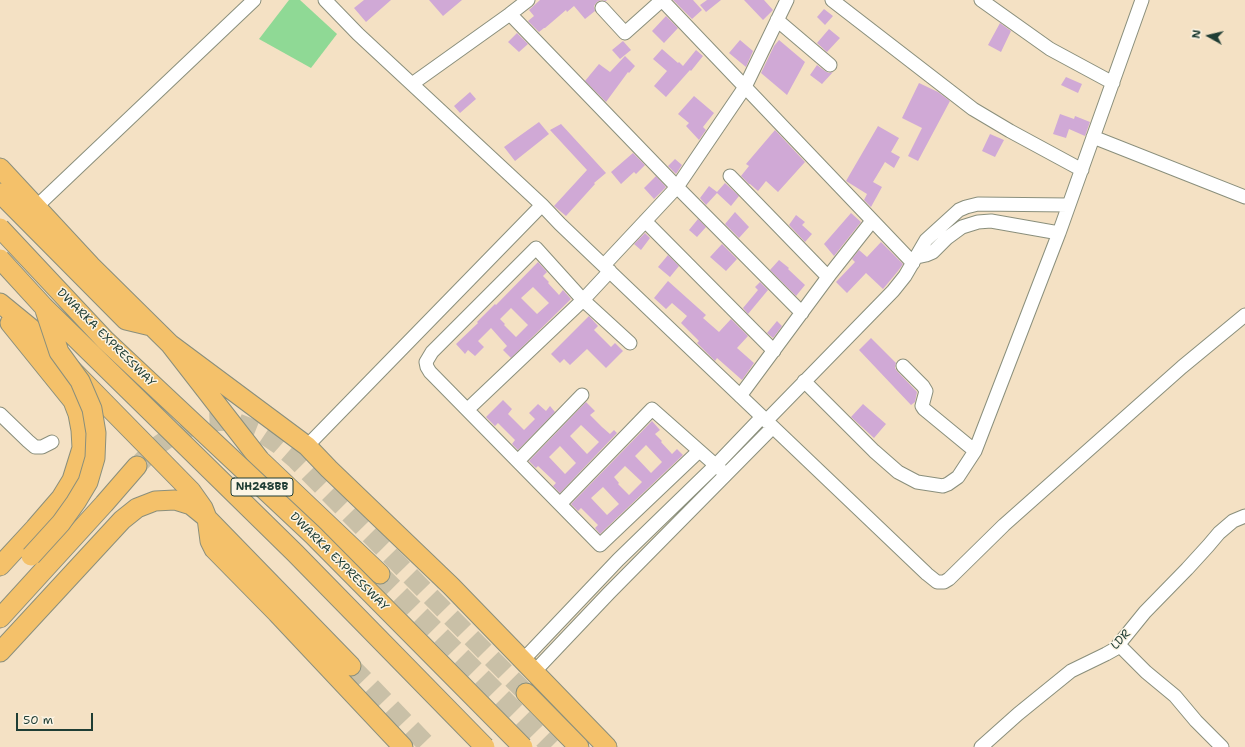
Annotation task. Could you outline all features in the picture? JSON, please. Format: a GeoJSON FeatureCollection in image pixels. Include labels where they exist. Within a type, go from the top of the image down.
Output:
{"type":"FeatureCollection","features":[{"type":"Feature","properties":{"kind":"highway"},"geometry":{"type":"LineString","coordinates":[[0,168],[91,266],[170,344],[307,446],[451,586],[607,747]]}},
{"type":"Feature","properties":{"kind":"highway"},"geometry":{"type":"LineString","coordinates":[[0,193],[126,320],[151,326]]}},
{"type":"Feature","properties":{"kind":"highway","name":"DWARKA EXPRESSWAY"},"geometry":{"type":"LineString","coordinates":[[0,228],[105,340],[313,535],[523,747]]}},
{"type":"Feature","properties":{"kind":"highway","name":"DWARKA EXPRESSWAY"},"geometry":{"type":"LineString","coordinates":[[0,259],[44,307],[295,553],[485,747]]}},
{"type":"Feature","properties":{"kind":"highway"},"geometry":{"type":"LineString","coordinates":[[0,303],[33,330],[191,491],[203,508],[207,518],[210,541],[214,549],[403,747]]}},
{"type":"Feature","properties":{"kind":"highway"},"geometry":{"type":"LineString","coordinates":[[31,556],[61,523],[76,502],[88,482],[95,458],[96,433],[92,409],[80,381],[59,352],[44,307]]}},
{"type":"Feature","properties":{"kind":"highway"},"geometry":{"type":"LineString","coordinates":[[0,312],[16,329],[73,401],[78,414],[82,448],[72,480],[61,498],[0,566]]}},
{"type":"Feature","properties":{"kind":"highway"},"geometry":{"type":"LineString","coordinates":[[170,344],[260,460],[380,574]]}},
{"type":"Feature","properties":{"kind":"highway"},"geometry":{"type":"LineString","coordinates":[[0,618],[137,466]]}},
{"type":"Feature","properties":{"kind":"highway"},"geometry":{"type":"LineString","coordinates":[[0,652],[122,520],[137,508],[155,501],[175,500],[191,505],[207,518],[351,666]]}},
{"type":"Feature","properties":{"kind":"highway"},"geometry":{"type":"LineString","coordinates":[[526,693],[579,747]]}},
{"type":"Feature","properties":{"kind":"street"},"geometry":{"type":"LineString","coordinates":[[36,207],[254,0]]}},
{"type":"Feature","properties":{"kind":"street"},"geometry":{"type":"LineString","coordinates":[[325,0],[358,34],[542,205],[767,422],[937,582],[949,580],[1004,525],[1176,373],[1245,315]]}},
{"type":"Feature","properties":{"kind":"street"},"geometry":{"type":"LineString","coordinates":[[412,84],[528,0]]}},
{"type":"Feature","properties":{"kind":"street"},"geometry":{"type":"LineString","coordinates":[[602,8],[625,33],[662,0],[872,221],[915,260]]}},
{"type":"Feature","properties":{"kind":"street"},"geometry":{"type":"LineString","coordinates":[[468,409],[583,300],[645,220],[677,187],[745,87],[787,0]]}},
{"type":"Feature","properties":{"kind":"street"},"geometry":{"type":"LineString","coordinates":[[832,0],[973,109],[1082,170]]}},
{"type":"Feature","properties":{"kind":"street"},"geometry":{"type":"LineString","coordinates":[[981,0],[1050,50],[1113,83]]}},
{"type":"Feature","properties":{"kind":"street"},"geometry":{"type":"LineString","coordinates":[[804,381],[874,451],[898,472],[917,482],[943,486],[958,477],[975,451],[1059,233],[1142,0]]}},
{"type":"Feature","properties":{"kind":"street"},"geometry":{"type":"LineString","coordinates":[[510,14],[677,187],[802,313]]}},
{"type":"Feature","properties":{"kind":"street"},"geometry":{"type":"LineString","coordinates":[[778,20],[830,65]]}},
{"type":"Feature","properties":{"kind":"street"},"geometry":{"type":"LineString","coordinates":[[1093,137],[1245,197]]}},
{"type":"Feature","properties":{"kind":"street"},"geometry":{"type":"LineString","coordinates":[[730,176],[828,277]]}},
{"type":"Feature","properties":{"kind":"street"},"geometry":{"type":"LineString","coordinates":[[528,666],[609,593],[726,475],[767,422],[804,381],[893,290],[905,276],[926,240],[953,215],[966,207],[978,204],[1068,205]]}},
{"type":"Feature","properties":{"kind":"street"},"geometry":{"type":"LineString","coordinates":[[307,446],[542,205]]}},
{"type":"Feature","properties":{"kind":"street"},"geometry":{"type":"LineString","coordinates":[[645,220],[774,351]]}},
{"type":"Feature","properties":{"kind":"street"},"geometry":{"type":"LineString","coordinates":[[740,396],[828,277],[872,221]]}},
{"type":"Feature","properties":{"kind":"street"},"geometry":{"type":"LineString","coordinates":[[915,260],[933,252],[947,238],[962,227],[978,222],[991,221],[1059,233]]}},
{"type":"Feature","properties":{"kind":"street"},"geometry":{"type":"LineString","coordinates":[[630,343],[583,300],[536,248],[432,352],[426,362],[430,372],[600,545],[699,451]]}},
{"type":"Feature","properties":{"kind":"street"},"geometry":{"type":"LineString","coordinates":[[903,366],[926,391],[922,406],[924,409],[975,451]]}},
{"type":"Feature","properties":{"kind":"street"},"geometry":{"type":"LineString","coordinates":[[518,461],[582,395]]}},
{"type":"Feature","properties":{"kind":"street"},"geometry":{"type":"LineString","coordinates":[[560,504],[652,409],[726,475]]}},
{"type":"Feature","properties":{"kind":"street"},"geometry":{"type":"LineString","coordinates":[[0,414],[35,447],[42,447],[52,442]]}},
{"type":"Feature","properties":{"kind":"street"},"geometry":{"type":"LineString","coordinates":[[528,666],[618,560],[716,465],[767,422]]}},
{"type":"Feature","properties":{"kind":"street","name":"LDR"},"geometry":{"type":"LineString","coordinates":[[981,747],[1018,714],[1071,671],[1106,654],[1119,645],[1145,612],[1187,569],[1219,533],[1233,521],[1245,516]]}},
{"type":"Feature","properties":{"kind":"street"},"geometry":{"type":"LineString","coordinates":[[1119,645],[1146,672],[1175,696],[1196,721],[1222,747]]}},
{"type":"Feature","properties":{"kind":"green space"},"geometry":{"type":"Polygon","coordinates":[[[289,0],[300,0],[337,34],[311,68],[259,39],[289,0]]]}},
{"type":"Feature","properties":{"kind":"building"},"geometry":{"type":"Polygon","coordinates":[[[364,0],[391,0],[366,22],[354,8],[364,0]]]}},
{"type":"Feature","properties":{"kind":"building"},"geometry":{"type":"Polygon","coordinates":[[[429,0],[462,0],[443,16],[429,0]]]}},
{"type":"Feature","properties":{"kind":"building"},"geometry":{"type":"Polygon","coordinates":[[[540,0],[601,0],[594,6],[595,11],[585,19],[574,6],[567,12],[566,10],[539,32],[528,21],[534,16],[529,10],[540,0]]]}},
{"type":"Feature","properties":{"kind":"building"},"geometry":{"type":"Polygon","coordinates":[[[673,0],[693,0],[702,10],[692,19],[673,0]]]}},
{"type":"Feature","properties":{"kind":"building"},"geometry":{"type":"Polygon","coordinates":[[[707,0],[721,0],[706,12],[700,5],[707,0]]]}},
{"type":"Feature","properties":{"kind":"building"},"geometry":{"type":"Polygon","coordinates":[[[744,0],[764,0],[773,10],[763,20],[744,0]]]}},
{"type":"Feature","properties":{"kind":"building"},"geometry":{"type":"Polygon","coordinates":[[[824,9],[833,16],[825,25],[817,17],[824,9]]]}},
{"type":"Feature","properties":{"kind":"building"},"geometry":{"type":"Polygon","coordinates":[[[666,16],[678,28],[664,43],[652,31],[666,16]]]}},
{"type":"Feature","properties":{"kind":"building"},"geometry":{"type":"Polygon","coordinates":[[[1000,23],[1011,31],[1001,52],[988,45],[1000,23]]]}},
{"type":"Feature","properties":{"kind":"building"},"geometry":{"type":"Polygon","coordinates":[[[829,29],[840,38],[827,52],[817,43],[829,29]]]}},
{"type":"Feature","properties":{"kind":"building"},"geometry":{"type":"Polygon","coordinates":[[[517,33],[528,44],[519,52],[508,42],[517,33]]]}},
{"type":"Feature","properties":{"kind":"building"},"geometry":{"type":"Polygon","coordinates":[[[740,40],[753,51],[746,67],[729,53],[740,40]]]}},
{"type":"Feature","properties":{"kind":"building"},"geometry":{"type":"Polygon","coordinates":[[[779,40],[805,62],[787,95],[761,73],[774,46],[779,40]]]}},
{"type":"Feature","properties":{"kind":"building"},"geometry":{"type":"Polygon","coordinates":[[[623,41],[631,50],[620,59],[612,50],[623,41]]]}},
{"type":"Feature","properties":{"kind":"building"},"geometry":{"type":"Polygon","coordinates":[[[662,49],[683,66],[696,50],[703,56],[666,97],[654,86],[667,71],[653,59],[662,49]]]}},
{"type":"Feature","properties":{"kind":"building"},"geometry":{"type":"Polygon","coordinates":[[[625,56],[635,66],[629,73],[628,72],[606,102],[585,81],[599,64],[610,72],[625,56]]]}},
{"type":"Feature","properties":{"kind":"building"},"geometry":{"type":"Polygon","coordinates":[[[817,65],[829,73],[833,72],[822,84],[810,75],[817,65]]]}},
{"type":"Feature","properties":{"kind":"building"},"geometry":{"type":"Polygon","coordinates":[[[1066,77],[1082,84],[1078,93],[1061,85],[1066,77]]]}},
{"type":"Feature","properties":{"kind":"building"},"geometry":{"type":"Polygon","coordinates":[[[919,83],[938,92],[950,101],[918,161],[908,156],[922,128],[902,118],[919,83]]]}},
{"type":"Feature","properties":{"kind":"building"},"geometry":{"type":"Polygon","coordinates":[[[470,92],[476,99],[460,113],[454,106],[470,92]]]}},
{"type":"Feature","properties":{"kind":"building"},"geometry":{"type":"Polygon","coordinates":[[[694,96],[714,113],[703,127],[706,130],[699,140],[686,126],[689,123],[678,114],[694,96]]]}},
{"type":"Feature","properties":{"kind":"building"},"geometry":{"type":"Polygon","coordinates":[[[1060,114],[1074,119],[1075,116],[1090,122],[1085,136],[1069,129],[1066,138],[1053,134],[1060,114]]]}},
{"type":"Feature","properties":{"kind":"building"},"geometry":{"type":"Polygon","coordinates":[[[539,122],[549,134],[515,161],[504,147],[539,122]]]}},
{"type":"Feature","properties":{"kind":"building"},"geometry":{"type":"Polygon","coordinates":[[[561,124],[606,173],[594,183],[595,184],[566,216],[554,206],[587,170],[550,130],[561,124]]]}},
{"type":"Feature","properties":{"kind":"building"},"geometry":{"type":"Polygon","coordinates":[[[878,126],[899,138],[891,152],[900,157],[894,168],[885,162],[873,182],[882,187],[871,207],[864,200],[867,194],[846,181],[878,126]]]}},
{"type":"Feature","properties":{"kind":"building"},"geometry":{"type":"Polygon","coordinates":[[[775,130],[805,162],[778,192],[766,181],[758,191],[741,176],[749,166],[746,164],[775,130]]]}},
{"type":"Feature","properties":{"kind":"building"},"geometry":{"type":"Polygon","coordinates":[[[990,134],[1004,140],[995,157],[982,151],[990,134]]]}},
{"type":"Feature","properties":{"kind":"building"},"geometry":{"type":"Polygon","coordinates":[[[633,153],[645,165],[636,174],[634,172],[621,184],[611,172],[633,153]]]}},
{"type":"Feature","properties":{"kind":"building"},"geometry":{"type":"Polygon","coordinates":[[[675,159],[682,165],[676,174],[668,166],[675,159]]]}},
{"type":"Feature","properties":{"kind":"building"},"geometry":{"type":"Polygon","coordinates":[[[656,176],[666,187],[654,199],[644,188],[656,176]]]}},
{"type":"Feature","properties":{"kind":"building"},"geometry":{"type":"Polygon","coordinates":[[[725,183],[739,196],[731,206],[717,193],[706,205],[700,198],[709,186],[717,192],[725,183]]]}},
{"type":"Feature","properties":{"kind":"building"},"geometry":{"type":"Polygon","coordinates":[[[735,212],[749,227],[739,238],[725,224],[735,212]]]}},
{"type":"Feature","properties":{"kind":"building"},"geometry":{"type":"Polygon","coordinates":[[[851,213],[861,222],[834,256],[824,244],[851,213]]]}},
{"type":"Feature","properties":{"kind":"building"},"geometry":{"type":"Polygon","coordinates":[[[796,215],[805,222],[802,225],[812,234],[805,242],[789,225],[796,215]]]}},
{"type":"Feature","properties":{"kind":"building"},"geometry":{"type":"Polygon","coordinates":[[[698,219],[706,227],[697,237],[689,230],[698,219]]]}},
{"type":"Feature","properties":{"kind":"building"},"geometry":{"type":"Polygon","coordinates":[[[645,233],[650,238],[641,250],[634,244],[645,233]]]}},
{"type":"Feature","properties":{"kind":"building"},"geometry":{"type":"Polygon","coordinates":[[[881,242],[903,264],[883,289],[866,273],[847,293],[836,282],[855,262],[852,259],[859,250],[867,257],[881,242]]]}},
{"type":"Feature","properties":{"kind":"building"},"geometry":{"type":"Polygon","coordinates":[[[722,244],[737,259],[726,271],[710,257],[722,244]]]}},
{"type":"Feature","properties":{"kind":"building"},"geometry":{"type":"Polygon","coordinates":[[[668,255],[679,266],[670,277],[658,267],[668,255]]]}},
{"type":"Feature","properties":{"kind":"building"},"geometry":{"type":"Polygon","coordinates":[[[779,260],[805,285],[796,296],[770,270],[779,260]]]}},
{"type":"Feature","properties":{"kind":"building"},"geometry":{"type":"Polygon","coordinates":[[[538,262],[547,272],[543,276],[549,282],[548,283],[559,295],[563,290],[571,299],[511,358],[503,350],[507,346],[491,328],[478,341],[484,347],[475,356],[468,350],[465,354],[456,344],[495,304],[496,305],[538,262]],[[533,287],[521,298],[537,314],[549,303],[533,287]],[[511,308],[500,319],[516,337],[528,325],[511,308]]]}},
{"type":"Feature","properties":{"kind":"building"},"geometry":{"type":"Polygon","coordinates":[[[668,281],[706,315],[703,318],[719,332],[731,319],[748,336],[737,348],[754,363],[742,380],[717,358],[715,361],[697,343],[699,341],[681,323],[687,316],[672,303],[666,309],[654,298],[668,281]]]}},
{"type":"Feature","properties":{"kind":"building"},"geometry":{"type":"Polygon","coordinates":[[[760,282],[768,290],[748,314],[743,308],[758,290],[755,287],[760,282]]]}},
{"type":"Feature","properties":{"kind":"building"},"geometry":{"type":"Polygon","coordinates":[[[589,316],[598,326],[594,330],[611,347],[615,343],[623,351],[606,368],[587,349],[570,365],[564,359],[560,363],[551,354],[589,316]]]}},
{"type":"Feature","properties":{"kind":"building"},"geometry":{"type":"Polygon","coordinates":[[[777,321],[782,326],[773,338],[767,333],[777,321]]]}},
{"type":"Feature","properties":{"kind":"building"},"geometry":{"type":"Polygon","coordinates":[[[871,338],[896,363],[895,368],[897,371],[917,392],[915,402],[911,405],[859,350],[871,338]]]}},
{"type":"Feature","properties":{"kind":"building"},"geometry":{"type":"Polygon","coordinates":[[[503,400],[512,409],[508,414],[524,430],[535,419],[529,413],[538,404],[546,411],[550,406],[555,412],[518,450],[512,444],[515,440],[498,423],[495,426],[486,417],[503,400]]]}},
{"type":"Feature","properties":{"kind":"building"},"geometry":{"type":"Polygon","coordinates":[[[586,402],[595,411],[590,415],[602,427],[610,434],[614,430],[617,433],[560,493],[553,486],[556,483],[538,466],[536,468],[529,461],[586,402]],[[581,425],[570,436],[587,454],[599,442],[581,425]],[[560,446],[549,457],[565,474],[576,463],[560,446]]]}},
{"type":"Feature","properties":{"kind":"building"},"geometry":{"type":"Polygon","coordinates":[[[863,404],[886,424],[874,438],[851,417],[863,404]]]}},
{"type":"Feature","properties":{"kind":"building"},"geometry":{"type":"Polygon","coordinates":[[[652,421],[660,430],[655,434],[662,441],[661,442],[672,454],[677,449],[683,455],[600,534],[595,528],[598,525],[581,508],[578,511],[571,504],[652,421]],[[646,445],[635,456],[651,473],[662,462],[646,445]],[[625,466],[614,477],[619,483],[618,484],[629,495],[642,482],[625,466]],[[603,487],[591,498],[607,515],[619,504],[603,487]]]}},
{"type":"Feature","properties":{"kind":"tunnel"},"geometry":{"type":"LineString","coordinates":[[137,466],[157,446],[176,433],[203,422],[233,421],[258,431],[279,445],[296,460],[526,693]]}},
{"type":"Feature","properties":{"kind":"tunnel"},"geometry":{"type":"LineString","coordinates":[[380,574],[551,747]]}},
{"type":"Feature","properties":{"kind":"tunnel"},"geometry":{"type":"LineString","coordinates":[[351,666],[429,747]]}}]}
